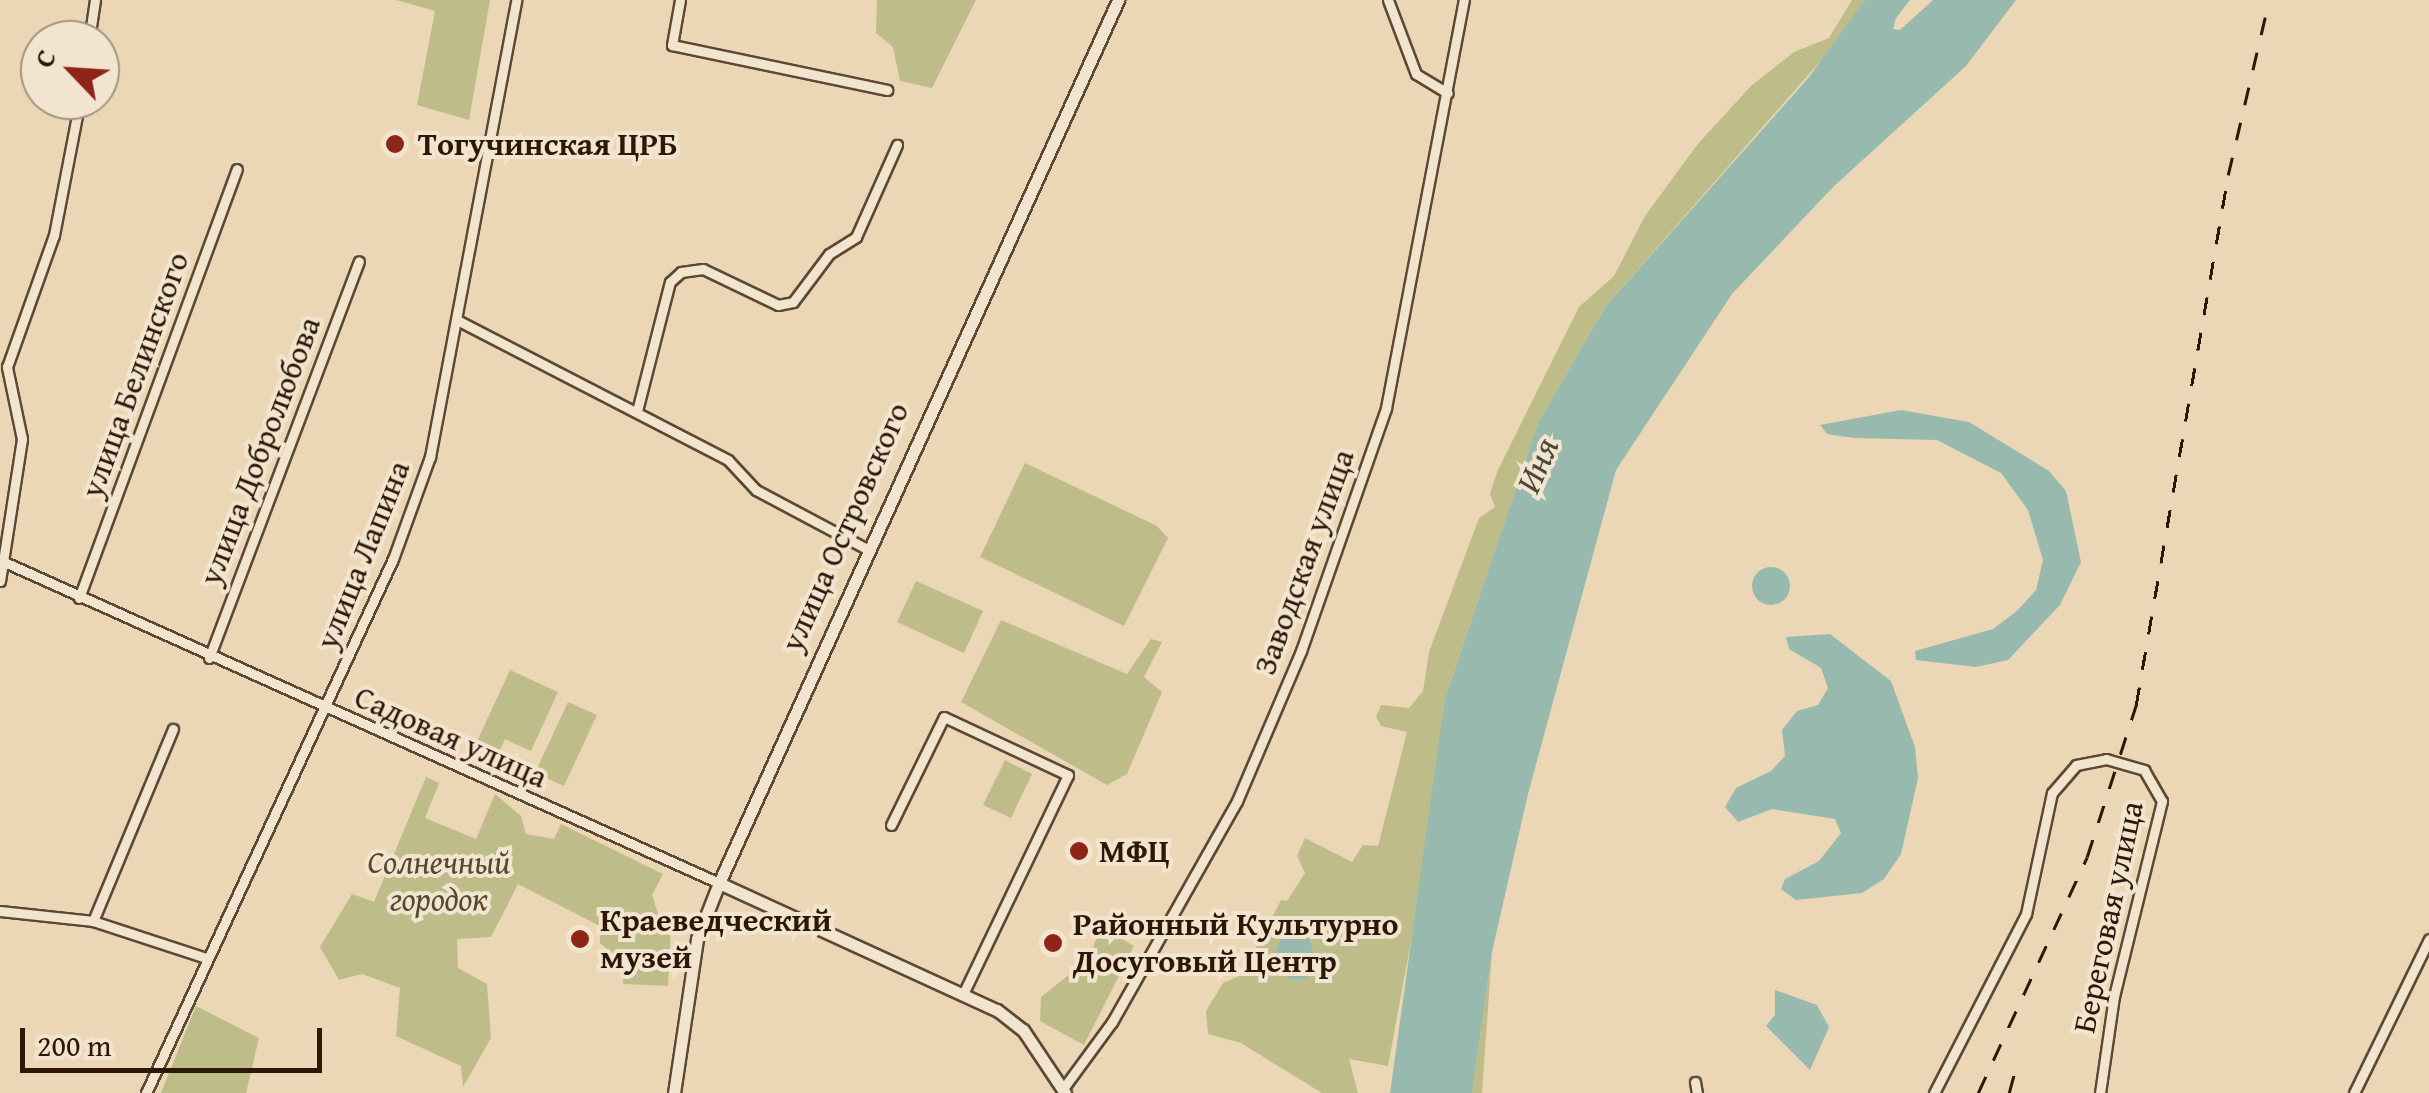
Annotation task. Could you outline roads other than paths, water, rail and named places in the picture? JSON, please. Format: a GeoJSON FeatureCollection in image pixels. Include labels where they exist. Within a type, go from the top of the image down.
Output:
{"type":"FeatureCollection","features":[{"type":"Feature","properties":{"kind":"street","name":"улица Лапина"},"geometry":{"type":"LineString","coordinates":[[146,1093],[324,709],[430,457],[459,321],[516,0]]}},
{"type":"Feature","properties":{"kind":"street"},"geometry":{"type":"LineString","coordinates":[[680,0],[672,45],[887,90]]}},
{"type":"Feature","properties":{"kind":"street","name":"улица Островского"},"geometry":{"type":"LineString","coordinates":[[674,1093],[697,939],[719,882],[865,548],[1118,0]]}},
{"type":"Feature","properties":{"kind":"street"},"geometry":{"type":"LineString","coordinates":[[1388,0],[1416,74],[1448,93]]}},
{"type":"Feature","properties":{"kind":"street","name":"Заводская улица"},"geometry":{"type":"LineString","coordinates":[[1065,1089],[1156,947],[1280,708],[1386,408],[1464,0]]}},
{"type":"Feature","properties":{"kind":"street"},"geometry":{"type":"LineString","coordinates":[[0,581],[22,439],[7,368],[54,234],[76,120]]}},
{"type":"Feature","properties":{"kind":"street"},"geometry":{"type":"LineString","coordinates":[[637,411],[670,282],[681,272],[702,269],[778,306],[793,302],[829,254],[856,237],[897,144]]}},
{"type":"Feature","properties":{"kind":"street","name":"улица Белинского"},"geometry":{"type":"LineString","coordinates":[[79,598],[237,169]]}},
{"type":"Feature","properties":{"kind":"street","name":"улица Добролюбова"},"geometry":{"type":"LineString","coordinates":[[209,658],[358,261]]}},
{"type":"Feature","properties":{"kind":"street"},"geometry":{"type":"LineString","coordinates":[[459,321],[728,460],[783,507],[865,548]]}},
{"type":"Feature","properties":{"kind":"street","name":"Садовая улица"},"geometry":{"type":"LineString","coordinates":[[4,562],[209,658],[719,882]]}},
{"type":"Feature","properties":{"kind":"street"},"geometry":{"type":"LineString","coordinates":[[890,825],[944,717],[1068,775],[963,994]]}},
{"type":"Feature","properties":{"kind":"street"},"geometry":{"type":"LineString","coordinates":[[93,921],[173,728]]}},
{"type":"Feature","properties":{"kind":"street","name":"Береговая улица"},"geometry":{"type":"LineString","coordinates":[[1934,1093],[2022,924],[2052,793],[2076,765],[2106,759],[2144,770],[2162,801],[2114,996],[2100,1093]]}},
{"type":"Feature","properties":{"kind":"street"},"geometry":{"type":"LineString","coordinates":[[719,882],[963,994],[1023,1030],[1065,1089]]}},
{"type":"Feature","properties":{"kind":"street"},"geometry":{"type":"LineString","coordinates":[[0,910],[93,921],[206,958]]}},
{"type":"Feature","properties":{"kind":"street"},"geometry":{"type":"LineString","coordinates":[[2354,1093],[2429,939]]}},
{"type":"Feature","properties":{"kind":"water","name":"Иня"},"geometry":{"type":"Polygon","coordinates":[[[1865,0],[1910,0],[1896,18],[1893,29],[1900,30],[1933,0],[2016,0],[1966,66],[1833,187],[1732,294],[1616,470],[1528,794],[1492,952],[1472,1093],[1390,1093],[1445,698],[1538,423],[1605,307],[1809,77],[1865,0]]]}},
{"type":"Feature","properties":{"kind":"water"},"geometry":{"type":"Polygon","coordinates":[[[1901,410],[1969,422],[2049,471],[2066,491],[2081,562],[2060,605],[2008,660],[1976,667],[1916,660],[1915,651],[1993,629],[2018,610],[2036,590],[2043,560],[2028,510],[2001,473],[1937,440],[1854,438],[1827,434],[1820,425],[1901,410]]]}},
{"type":"Feature","properties":{"kind":"water"},"geometry":{"type":"Polygon","coordinates":[[[1771,567],[1784,573],[1790,586],[1784,599],[1771,605],[1758,599],[1752,586],[1758,573],[1771,567]]]}},
{"type":"Feature","properties":{"kind":"water"},"geometry":{"type":"Polygon","coordinates":[[[1830,634],[1891,681],[1915,747],[1918,778],[1901,854],[1884,879],[1862,893],[1796,900],[1781,889],[1785,879],[1819,861],[1841,833],[1835,819],[1772,809],[1738,822],[1725,807],[1736,788],[1771,771],[1785,756],[1782,730],[1797,711],[1818,705],[1828,688],[1821,668],[1789,649],[1786,637],[1830,634]]]}},
{"type":"Feature","properties":{"kind":"water"},"geometry":{"type":"Polygon","coordinates":[[[1297,925],[1307,932],[1314,955],[1306,980],[1289,978],[1273,960],[1285,927],[1297,925]]]}},
{"type":"Feature","properties":{"kind":"water"},"geometry":{"type":"Polygon","coordinates":[[[1775,990],[1817,1005],[1829,1027],[1810,1070],[1766,1026],[1775,1015],[1775,990]]]}},
{"type":"Feature","properties":{"kind":"railway"},"geometry":{"type":"LineString","coordinates":[[1978,1093],[2087,857],[2136,705],[2228,175],[2269,0]]}},
{"type":"Feature","properties":{"kind":"railway"},"geometry":{"type":"LineString","coordinates":[[2009,1093],[2018,1060]]}},
{"type":"Feature","properties":{"kind":"place","name":"Тогучинская ЦРБ"},"geometry":{"type":"Point","coordinates":[395,144]}},
{"type":"Feature","properties":{"kind":"place","name":"МФЦ"},"geometry":{"type":"Point","coordinates":[1079,851]}},
{"type":"Feature","properties":{"kind":"place","name":"Краеведческий музей"},"geometry":{"type":"Point","coordinates":[580,939]}},
{"type":"Feature","properties":{"kind":"place","name":"Районный Культурно Досуговый Центр"},"geometry":{"type":"Point","coordinates":[1053,943]}},
{"type":"Feature","properties":{"kind":"park label","name":"Солнечный городок"},"geometry":{"type":"Point","coordinates":[439,882]}}]}
